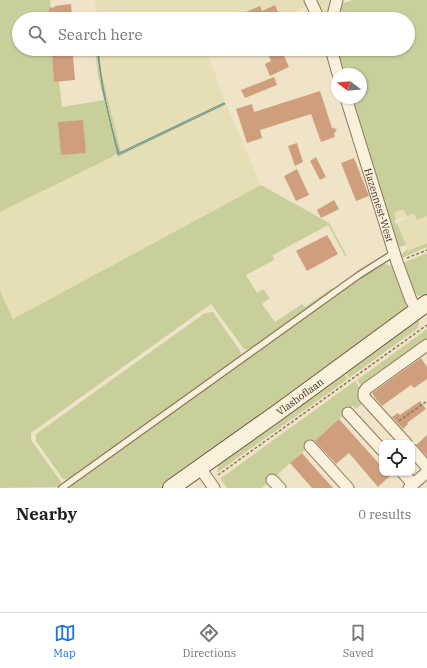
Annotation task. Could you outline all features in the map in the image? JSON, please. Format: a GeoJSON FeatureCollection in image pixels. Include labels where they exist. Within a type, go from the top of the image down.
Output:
{"type":"FeatureCollection","features":[{"type":"Feature","properties":{"kind":"street"},"geometry":{"type":"LineString","coordinates":[[310,0],[316,12]]}},
{"type":"Feature","properties":{"kind":"street"},"geometry":{"type":"LineString","coordinates":[[334,12],[337,0]]}},
{"type":"Feature","properties":{"kind":"street"},"geometry":{"type":"LineString","coordinates":[[332,56],[336,68]]}},
{"type":"Feature","properties":{"kind":"street","name":"Hazennest-West"},"geometry":{"type":"LineString","coordinates":[[348,104],[395,258],[411,300],[422,306]]}},
{"type":"Feature","properties":{"kind":"street","name":"Vlashoflaan"},"geometry":{"type":"LineString","coordinates":[[171,488],[277,413],[422,306]]}},
{"type":"Feature","properties":{"kind":"street"},"geometry":{"type":"LineString","coordinates":[[403,440],[364,397],[364,392],[367,388],[427,345]]}},
{"type":"Feature","properties":{"kind":"street"},"geometry":{"type":"LineString","coordinates":[[348,413],[379,447]]}},
{"type":"Feature","properties":{"kind":"street"},"geometry":{"type":"LineString","coordinates":[[310,446],[348,488]]}},
{"type":"Feature","properties":{"kind":"street"},"geometry":{"type":"LineString","coordinates":[[415,453],[427,467]]}},
{"type":"Feature","properties":{"kind":"street"},"geometry":{"type":"LineString","coordinates":[[200,468],[212,485]]}},
{"type":"Feature","properties":{"kind":"street"},"geometry":{"type":"LineString","coordinates":[[405,476],[411,486],[427,472]]}},
{"type":"Feature","properties":{"kind":"lane"},"geometry":{"type":"LineString","coordinates":[[62,488],[359,275],[395,258]]}},
{"type":"Feature","properties":{"kind":"path"},"geometry":{"type":"LineString","coordinates":[[395,258],[427,250]]}},
{"type":"Feature","properties":{"kind":"path","name":"Vlashoflaan"},"geometry":{"type":"LineString","coordinates":[[212,485],[427,325]]}},
{"type":"Feature","properties":{"kind":"path"},"geometry":{"type":"LineString","coordinates":[[391,427],[427,401]]}},
{"type":"Feature","properties":{"kind":"shaded area"},"geometry":{"type":"Polygon","coordinates":[[[95,0],[305,0],[307,6],[292,12],[96,12],[95,0]]]}},
{"type":"Feature","properties":{"kind":"shaded area"},"geometry":{"type":"Polygon","coordinates":[[[315,0],[332,0],[329,12],[321,12],[315,0]]]}},
{"type":"Feature","properties":{"kind":"shaded area"},"geometry":{"type":"Polygon","coordinates":[[[101,56],[209,56],[226,104],[224,102],[121,152],[103,78],[101,56]]]}},
{"type":"Feature","properties":{"kind":"shaded area"},"geometry":{"type":"Polygon","coordinates":[[[226,104],[261,185],[13,319],[0,291],[0,212],[117,155],[115,142],[119,156],[226,104]]]}},
{"type":"Feature","properties":{"kind":"shaded area"},"geometry":{"type":"Polygon","coordinates":[[[404,209],[414,213],[417,220],[427,216],[427,243],[408,251],[397,223],[406,219],[404,217],[396,220],[393,213],[404,209]]]}},
{"type":"Feature","properties":{"kind":"green space"},"geometry":{"type":"Polygon","coordinates":[[[0,0],[52,0],[50,1],[51,12],[12,12],[12,56],[56,56],[62,107],[104,100],[98,76],[96,56],[98,56],[101,74],[100,56],[102,75],[121,152],[224,102],[226,104],[118,157],[117,154],[0,212],[0,0]],[[101,79],[118,155],[224,103],[119,153],[101,79]]]}},
{"type":"Feature","properties":{"kind":"green space"},"geometry":{"type":"Polygon","coordinates":[[[352,0],[427,0],[427,216],[417,220],[414,213],[407,216],[403,209],[394,213],[396,220],[394,221],[396,224],[397,223],[406,245],[399,247],[395,246],[348,104],[367,104],[367,68],[342,68],[339,56],[415,56],[415,12],[340,12],[342,4],[352,0]]]}},
{"type":"Feature","properties":{"kind":"green space"},"geometry":{"type":"Polygon","coordinates":[[[261,185],[329,223],[347,256],[345,256],[328,225],[273,255],[274,260],[246,275],[257,293],[263,289],[270,298],[262,304],[275,322],[302,304],[305,307],[332,288],[333,290],[250,350],[244,349],[211,304],[31,433],[31,440],[61,482],[60,487],[0,488],[0,291],[13,319],[261,185]]]}},
{"type":"Feature","properties":{"kind":"green space"},"geometry":{"type":"Polygon","coordinates":[[[427,243],[427,247],[402,258],[399,257],[407,249],[408,251],[427,243]]]}},
{"type":"Feature","properties":{"kind":"green space"},"geometry":{"type":"Polygon","coordinates":[[[427,253],[427,294],[419,296],[414,293],[403,263],[427,253]]]}},
{"type":"Feature","properties":{"kind":"green space"},"geometry":{"type":"Polygon","coordinates":[[[382,263],[395,267],[407,304],[406,309],[163,488],[69,488],[360,277],[382,263]]]}},
{"type":"Feature","properties":{"kind":"green space"},"geometry":{"type":"Polygon","coordinates":[[[213,312],[241,352],[241,357],[70,480],[63,479],[36,441],[36,434],[205,313],[213,312]]]}},
{"type":"Feature","properties":{"kind":"green space"},"geometry":{"type":"Polygon","coordinates":[[[417,319],[419,322],[418,328],[349,378],[344,371],[417,319]]]}},
{"type":"Feature","properties":{"kind":"green space"},"geometry":{"type":"Polygon","coordinates":[[[427,329],[427,338],[361,386],[357,380],[427,329]]]}},
{"type":"Feature","properties":{"kind":"green space"},"geometry":{"type":"Polygon","coordinates":[[[342,372],[348,379],[217,472],[219,463],[342,372]]]}},
{"type":"Feature","properties":{"kind":"green space"},"geometry":{"type":"Polygon","coordinates":[[[355,381],[360,388],[357,390],[358,398],[362,404],[356,409],[353,406],[339,419],[323,453],[321,451],[322,449],[314,442],[278,474],[282,480],[277,475],[262,488],[227,488],[221,478],[355,381]]]}},
{"type":"Feature","properties":{"kind":"water"},"geometry":{"type":"Polygon","coordinates":[[[98,56],[106,101],[119,153],[224,103],[225,104],[118,155],[103,91],[98,56]]]}},
{"type":"Feature","properties":{"kind":"building"},"geometry":{"type":"Polygon","coordinates":[[[71,4],[72,12],[49,12],[49,8],[71,4]]]}},
{"type":"Feature","properties":{"kind":"building"},"geometry":{"type":"Polygon","coordinates":[[[275,5],[278,12],[246,12],[260,6],[262,11],[275,5]]]}},
{"type":"Feature","properties":{"kind":"building"},"geometry":{"type":"Polygon","coordinates":[[[52,56],[73,56],[75,80],[54,82],[52,56]]]}},
{"type":"Feature","properties":{"kind":"building"},"geometry":{"type":"Polygon","coordinates":[[[269,56],[284,56],[289,67],[270,76],[265,64],[271,61],[269,56]]]}},
{"type":"Feature","properties":{"kind":"building"},"geometry":{"type":"Polygon","coordinates":[[[274,77],[277,85],[245,98],[241,90],[274,77]]]}},
{"type":"Feature","properties":{"kind":"building"},"geometry":{"type":"Polygon","coordinates":[[[320,91],[332,128],[337,129],[334,134],[335,137],[321,142],[311,114],[260,130],[262,138],[247,143],[236,109],[252,104],[254,112],[320,91]]]}},
{"type":"Feature","properties":{"kind":"building"},"geometry":{"type":"Polygon","coordinates":[[[83,120],[86,153],[61,155],[58,122],[83,120]]]}},
{"type":"Feature","properties":{"kind":"building"},"geometry":{"type":"Polygon","coordinates":[[[297,143],[303,162],[295,166],[288,146],[297,143]]]}},
{"type":"Feature","properties":{"kind":"building"},"geometry":{"type":"Polygon","coordinates":[[[316,157],[326,177],[320,180],[310,161],[316,157]]]}},
{"type":"Feature","properties":{"kind":"building"},"geometry":{"type":"Polygon","coordinates":[[[354,158],[369,196],[356,201],[341,163],[354,158]]]}},
{"type":"Feature","properties":{"kind":"building"},"geometry":{"type":"Polygon","coordinates":[[[297,169],[309,195],[296,201],[284,176],[297,169]]]}},
{"type":"Feature","properties":{"kind":"building"},"geometry":{"type":"Polygon","coordinates":[[[334,200],[339,209],[321,218],[317,210],[334,200]]]}},
{"type":"Feature","properties":{"kind":"building"},"geometry":{"type":"Polygon","coordinates":[[[327,235],[338,254],[307,271],[296,251],[327,235]]]}},
{"type":"Feature","properties":{"kind":"building"},"geometry":{"type":"Polygon","coordinates":[[[421,358],[427,367],[427,379],[414,388],[411,385],[382,406],[372,393],[421,358]]]}},
{"type":"Feature","properties":{"kind":"building"},"geometry":{"type":"Polygon","coordinates":[[[420,401],[426,409],[407,423],[408,424],[403,429],[392,417],[398,413],[400,415],[420,401]]]}},
{"type":"Feature","properties":{"kind":"building"},"geometry":{"type":"Polygon","coordinates":[[[339,419],[379,464],[379,476],[390,476],[378,487],[349,453],[336,464],[315,441],[339,419]]]}},
{"type":"Feature","properties":{"kind":"building"},"geometry":{"type":"Polygon","coordinates":[[[427,435],[427,456],[416,445],[427,435]]]}},
{"type":"Feature","properties":{"kind":"building"},"geometry":{"type":"Polygon","coordinates":[[[302,453],[333,488],[312,488],[290,463],[302,453]]]}}]}
